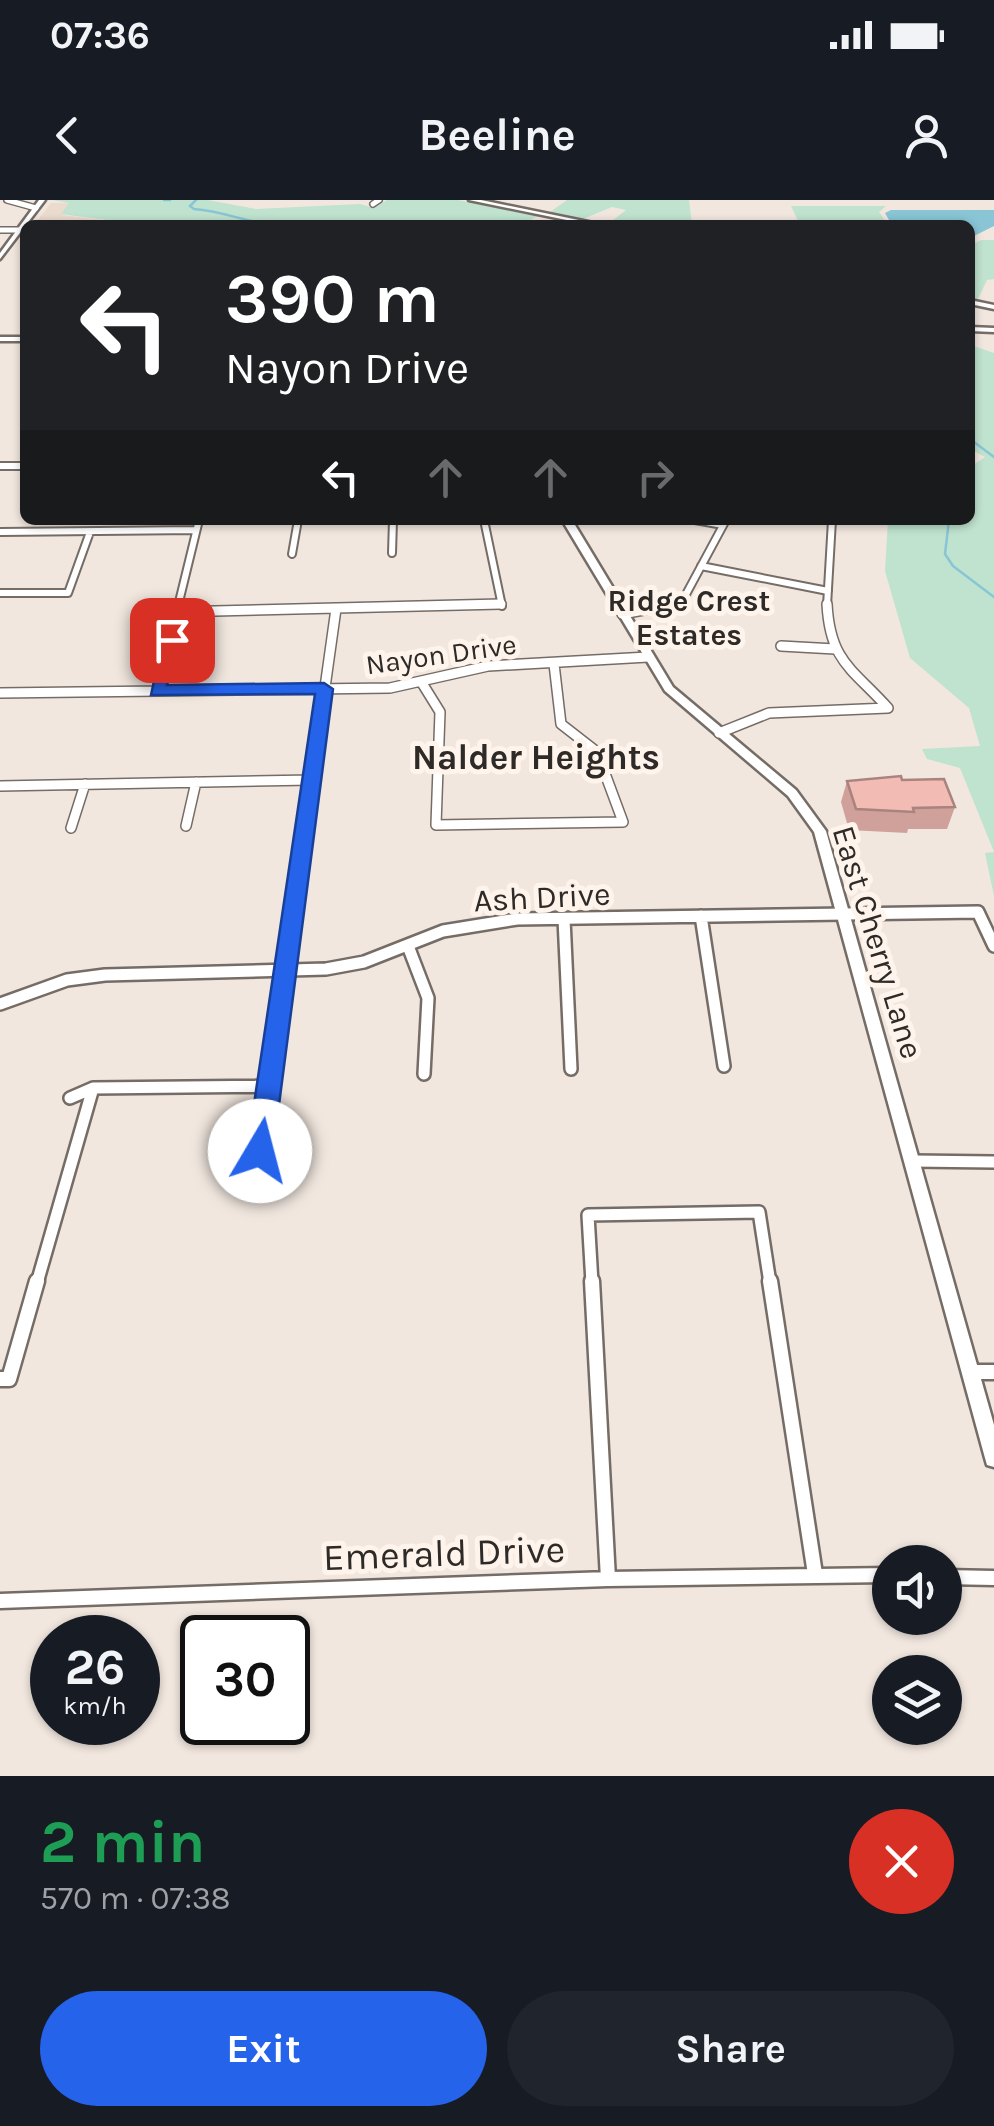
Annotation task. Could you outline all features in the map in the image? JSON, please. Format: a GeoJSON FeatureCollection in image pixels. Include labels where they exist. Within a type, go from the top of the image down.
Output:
{"type":"FeatureCollection","features":[{"type":"Feature","properties":{"kind":"street"},"geometry":{"type":"LineString","coordinates":[[7,200],[36,208]]}},
{"type":"Feature","properties":{"kind":"street"},"geometry":{"type":"LineString","coordinates":[[27,220],[42,200]]}},
{"type":"Feature","properties":{"kind":"street"},"geometry":{"type":"LineString","coordinates":[[372,204],[379,200]]}},
{"type":"Feature","properties":{"kind":"street"},"geometry":{"type":"LineString","coordinates":[[472,200],[574,220]]}},
{"type":"Feature","properties":{"kind":"street"},"geometry":{"type":"LineString","coordinates":[[0,230],[20,230]]}},
{"type":"Feature","properties":{"kind":"street"},"geometry":{"type":"LineString","coordinates":[[0,257],[20,230]]}},
{"type":"Feature","properties":{"kind":"street"},"geometry":{"type":"LineString","coordinates":[[157,691],[198,525]]}},
{"type":"Feature","properties":{"kind":"street"},"geometry":{"type":"LineString","coordinates":[[292,554],[297,525]]}},
{"type":"Feature","properties":{"kind":"street"},"geometry":{"type":"LineString","coordinates":[[392,553],[393,525]]}},
{"type":"Feature","properties":{"kind":"street"},"geometry":{"type":"LineString","coordinates":[[174,612],[502,607],[485,525]]}},
{"type":"Feature","properties":{"kind":"street","name":"East Cherry Lane"},"geometry":{"type":"LineString","coordinates":[[569,525],[669,690],[770,773],[808,812],[827,849],[994,1458]]}},
{"type":"Feature","properties":{"kind":"street"},"geometry":{"type":"LineString","coordinates":[[622,614],[674,605],[684,598],[723,525]]}},
{"type":"Feature","properties":{"kind":"street"},"geometry":{"type":"LineString","coordinates":[[719,733],[769,713],[888,708],[841,662],[835,649],[825,569],[831,525]]}},
{"type":"Feature","properties":{"kind":"street"},"geometry":{"type":"LineString","coordinates":[[0,532],[196,530]]}},
{"type":"Feature","properties":{"kind":"street"},"geometry":{"type":"LineString","coordinates":[[0,593],[68,592],[90,532]]}},
{"type":"Feature","properties":{"kind":"street"},"geometry":{"type":"LineString","coordinates":[[702,566],[828,591]]}},
{"type":"Feature","properties":{"kind":"street"},"geometry":{"type":"LineString","coordinates":[[260,1151],[336,610]]}},
{"type":"Feature","properties":{"kind":"street"},"geometry":{"type":"LineString","coordinates":[[781,646],[835,649]]}},
{"type":"Feature","properties":{"kind":"street","name":"Nayon Drive"},"geometry":{"type":"LineString","coordinates":[[0,693],[324,689],[422,683],[488,666],[648,658]]}},
{"type":"Feature","properties":{"kind":"street"},"geometry":{"type":"LineString","coordinates":[[422,683],[440,712],[436,824],[623,822],[597,752],[561,724],[554,664]]}},
{"type":"Feature","properties":{"kind":"street"},"geometry":{"type":"LineString","coordinates":[[0,786],[312,780]]}},
{"type":"Feature","properties":{"kind":"street"},"geometry":{"type":"LineString","coordinates":[[186,826],[196,782]]}},
{"type":"Feature","properties":{"kind":"street"},"geometry":{"type":"LineString","coordinates":[[71,828],[84,784]]}},
{"type":"Feature","properties":{"kind":"street","name":"Ash Drive"},"geometry":{"type":"LineString","coordinates":[[0,1004],[67,980],[105,975],[286,973],[364,962],[476,922],[978,912],[994,946]]}},
{"type":"Feature","properties":{"kind":"street"},"geometry":{"type":"LineString","coordinates":[[701,916],[724,1066]]}},
{"type":"Feature","properties":{"kind":"street"},"geometry":{"type":"LineString","coordinates":[[564,919],[570,1069]]}},
{"type":"Feature","properties":{"kind":"street"},"geometry":{"type":"LineString","coordinates":[[408,946],[428,998],[424,1074]]}},
{"type":"Feature","properties":{"kind":"street"},"geometry":{"type":"LineString","coordinates":[[70,1098],[93,1088],[269,1086]]}},
{"type":"Feature","properties":{"kind":"street"},"geometry":{"type":"LineString","coordinates":[[4,1379],[93,1088]]}},
{"type":"Feature","properties":{"kind":"street"},"geometry":{"type":"LineString","coordinates":[[913,1161],[994,1162]]}},
{"type":"Feature","properties":{"kind":"street"},"geometry":{"type":"LineString","coordinates":[[608,1579],[588,1215],[759,1212],[815,1574]]}},
{"type":"Feature","properties":{"kind":"street"},"geometry":{"type":"LineString","coordinates":[[971,1372],[994,1372]]}},
{"type":"Feature","properties":{"kind":"street","name":"Emerald Drive"},"geometry":{"type":"LineString","coordinates":[[0,1602],[608,1579],[872,1575]]}},
{"type":"Feature","properties":{"kind":"street"},"geometry":{"type":"LineString","coordinates":[[962,1577],[994,1578]]}},
{"type":"Feature","properties":{"kind":"shaded area"},"geometry":{"type":"Polygon","coordinates":[[[51,203],[70,203],[62,215],[103,220],[38,220],[51,203]]]}},
{"type":"Feature","properties":{"kind":"green space"},"geometry":{"type":"Polygon","coordinates":[[[53,200],[208,200],[256,209],[360,204],[374,208],[387,200],[458,200],[538,216],[531,220],[106,220],[61,214],[69,203],[53,200]]]}},
{"type":"Feature","properties":{"kind":"green space"},"geometry":{"type":"Polygon","coordinates":[[[567,200],[689,200],[691,220],[613,220],[626,210],[612,207],[583,219],[550,212],[567,200]]]}},
{"type":"Feature","properties":{"kind":"green space"},"geometry":{"type":"Polygon","coordinates":[[[791,206],[886,206],[879,212],[885,220],[798,220],[791,206]]]}},
{"type":"Feature","properties":{"kind":"green space"},"geometry":{"type":"Polygon","coordinates":[[[994,240],[994,279],[987,280],[977,301],[975,300],[975,243],[994,240]]]}},
{"type":"Feature","properties":{"kind":"green space"},"geometry":{"type":"Polygon","coordinates":[[[975,347],[994,353],[994,852],[960,768],[927,759],[922,749],[980,746],[969,708],[910,658],[885,571],[888,525],[975,525],[975,464],[985,457],[975,452],[975,347]]]}},
{"type":"Feature","properties":{"kind":"green space"},"geometry":{"type":"Polygon","coordinates":[[[994,852],[994,896],[985,853],[994,852]]]}},
{"type":"Feature","properties":{"kind":"water"},"geometry":{"type":"Polygon","coordinates":[[[994,210],[994,226],[975,236],[975,220],[889,220],[885,213],[994,210]]]}},
{"type":"Feature","properties":{"kind":"building"},"geometry":{"type":"Polygon","coordinates":[[[901,776],[902,780],[944,779],[955,807],[913,808],[914,812],[856,809],[847,781],[901,776]]]}},
{"type":"Feature","properties":{"kind":"waterway"},"geometry":{"type":"LineString","coordinates":[[164,200],[170,200]]}},
{"type":"Feature","properties":{"kind":"waterway"},"geometry":{"type":"LineString","coordinates":[[196,200],[190,206],[194,209],[245,220]]}},
{"type":"Feature","properties":{"kind":"waterway"},"geometry":{"type":"LineString","coordinates":[[975,443],[994,457]]}},
{"type":"Feature","properties":{"kind":"waterway"},"geometry":{"type":"LineString","coordinates":[[948,525],[945,554],[953,566],[994,597]]}},
{"type":"Feature","properties":{"kind":"district","name":"Ridge Crest Estates"},"geometry":{"type":"Point","coordinates":[689,618]}},
{"type":"Feature","properties":{"kind":"district","name":"Nalder Heights"},"geometry":{"type":"Point","coordinates":[536,757]}},
{"type":"Feature","properties":{"kind":"route"},"geometry":{"type":"LineString","coordinates":[[172,640],[157,691],[324,689],[260,1151]]}}]}
